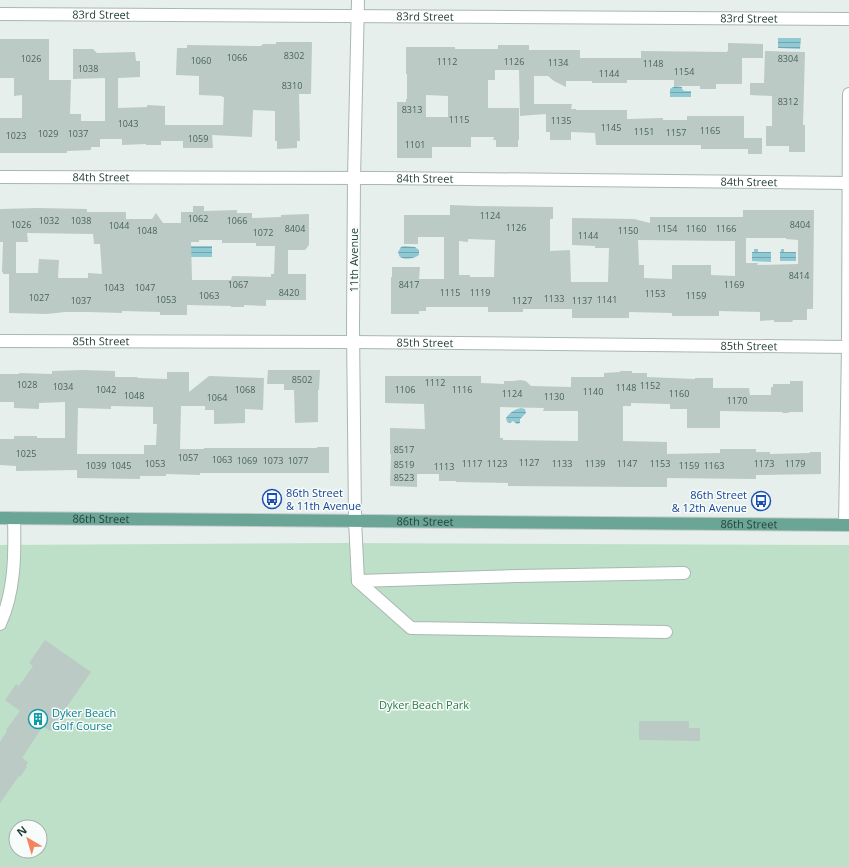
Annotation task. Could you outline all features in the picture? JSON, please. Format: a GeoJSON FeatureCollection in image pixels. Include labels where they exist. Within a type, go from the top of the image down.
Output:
{"type":"FeatureCollection","features":[{"type":"Feature","properties":{"kind":"main road","name":"86th Street"},"geometry":{"type":"LineString","coordinates":[[0,518],[847,525]]}},
{"type":"Feature","properties":{"kind":"street","name":"11th Avenue"},"geometry":{"type":"LineString","coordinates":[[358,0],[354,178],[353,342],[355,520],[358,581]]}},
{"type":"Feature","properties":{"kind":"street","name":"83rd Street"},"geometry":{"type":"LineString","coordinates":[[0,14],[849,19]]}},
{"type":"Feature","properties":{"kind":"street"},"geometry":{"type":"LineString","coordinates":[[847,525],[849,94]]}},
{"type":"Feature","properties":{"kind":"street","name":"84th Street"},"geometry":{"type":"LineString","coordinates":[[0,177],[354,178],[849,183]]}},
{"type":"Feature","properties":{"kind":"street","name":"85th Street"},"geometry":{"type":"LineString","coordinates":[[0,341],[353,342],[848,347]]}},
{"type":"Feature","properties":{"kind":"street"},"geometry":{"type":"LineString","coordinates":[[0,624],[4,617],[12,587],[15,554],[14,518]]}},
{"type":"Feature","properties":{"kind":"street"},"geometry":{"type":"LineString","coordinates":[[358,581],[684,573]]}},
{"type":"Feature","properties":{"kind":"street"},"geometry":{"type":"LineString","coordinates":[[358,581],[411,628],[666,632]]}},
{"type":"Feature","properties":{"kind":"green space","name":"Dyker Beach Park"},"geometry":{"type":"Polygon","coordinates":[[[341,543],[849,545],[849,867],[0,867],[0,545],[341,543]]]}},
{"type":"Feature","properties":{"kind":"water"},"geometry":{"type":"Polygon","coordinates":[[[778,38],[801,38],[800,49],[778,48],[778,38]]]}},
{"type":"Feature","properties":{"kind":"water"},"geometry":{"type":"Polygon","coordinates":[[[675,86],[682,87],[684,91],[691,91],[691,97],[670,97],[670,89],[675,86]]]}},
{"type":"Feature","properties":{"kind":"water"},"geometry":{"type":"Polygon","coordinates":[[[189,246],[212,246],[212,257],[189,257],[189,246]]]}},
{"type":"Feature","properties":{"kind":"water"},"geometry":{"type":"Polygon","coordinates":[[[401,247],[415,247],[419,250],[419,255],[406,259],[401,258],[398,252],[401,247]]]}},
{"type":"Feature","properties":{"kind":"water"},"geometry":{"type":"Polygon","coordinates":[[[754,249],[758,249],[758,252],[771,252],[771,262],[752,261],[752,252],[754,252],[754,249]]]}},
{"type":"Feature","properties":{"kind":"water"},"geometry":{"type":"Polygon","coordinates":[[[781,249],[784,249],[784,252],[796,252],[796,261],[780,261],[781,249]]]}},
{"type":"Feature","properties":{"kind":"water"},"geometry":{"type":"Polygon","coordinates":[[[521,408],[525,409],[526,413],[520,419],[520,423],[517,424],[513,421],[510,423],[507,422],[506,418],[509,414],[514,410],[521,408]]]}},
{"type":"Feature","properties":{"kind":"building"},"geometry":{"type":"Polygon","coordinates":[[[0,39],[49,39],[49,80],[71,80],[70,114],[81,114],[81,121],[105,121],[105,78],[73,79],[73,49],[93,49],[97,53],[135,52],[136,61],[140,61],[140,77],[118,78],[118,108],[147,107],[147,105],[165,106],[165,125],[223,125],[224,97],[199,95],[199,76],[176,75],[177,48],[187,48],[187,45],[261,46],[263,44],[276,44],[276,42],[312,42],[311,94],[299,94],[300,141],[297,141],[297,148],[277,149],[277,141],[275,141],[275,111],[253,110],[252,137],[212,135],[213,148],[183,148],[183,141],[161,141],[161,145],[122,145],[122,139],[100,139],[100,147],[91,147],[91,150],[67,151],[67,153],[0,153],[0,118],[22,118],[22,95],[14,96],[14,78],[0,78],[0,39]]]}},
{"type":"Feature","properties":{"kind":"building"},"geometry":{"type":"Polygon","coordinates":[[[728,43],[763,44],[763,58],[742,58],[742,84],[716,84],[716,89],[700,89],[700,86],[674,86],[674,80],[627,80],[627,83],[566,81],[566,87],[548,76],[534,76],[534,104],[572,104],[571,109],[576,110],[627,110],[627,119],[663,118],[663,120],[687,120],[687,116],[744,116],[744,138],[762,138],[762,154],[748,154],[748,149],[701,149],[701,145],[596,145],[595,133],[571,132],[571,140],[550,140],[550,132],[546,132],[546,114],[520,116],[519,70],[495,70],[495,80],[488,80],[488,108],[519,108],[518,147],[496,147],[496,140],[493,140],[494,137],[471,137],[471,147],[432,147],[432,158],[397,158],[397,102],[406,102],[407,99],[406,47],[498,49],[498,45],[529,45],[529,50],[580,50],[580,58],[641,58],[641,51],[728,51],[728,43]],[[426,95],[426,117],[448,117],[448,96],[426,95]]]}},
{"type":"Feature","properties":{"kind":"building"},"geometry":{"type":"Polygon","coordinates":[[[765,51],[805,52],[803,125],[805,125],[805,152],[789,152],[789,146],[766,146],[766,126],[772,126],[772,96],[750,95],[750,83],[764,83],[765,51]]]}},
{"type":"Feature","properties":{"kind":"building"},"geometry":{"type":"Polygon","coordinates":[[[450,205],[553,207],[553,219],[550,219],[550,251],[570,250],[571,282],[608,282],[609,248],[572,245],[572,218],[634,219],[650,223],[650,217],[743,217],[743,210],[814,210],[813,309],[807,309],[807,320],[793,320],[792,322],[774,322],[774,320],[760,321],[760,312],[719,311],[719,316],[672,316],[672,313],[629,312],[629,318],[572,318],[572,309],[523,309],[523,312],[488,312],[488,307],[426,307],[426,311],[419,311],[419,314],[391,314],[392,267],[420,267],[419,279],[444,279],[444,237],[418,237],[418,244],[404,244],[404,215],[450,215],[450,205]],[[746,238],[746,263],[758,263],[757,265],[798,264],[798,240],[786,238],[746,238]],[[468,239],[468,242],[459,241],[459,275],[470,275],[470,277],[494,277],[495,240],[468,239]],[[638,240],[639,265],[644,265],[644,278],[672,279],[672,265],[711,265],[711,275],[735,276],[735,241],[638,240]]]}},
{"type":"Feature","properties":{"kind":"building"},"geometry":{"type":"Polygon","coordinates":[[[193,206],[204,206],[204,211],[237,210],[237,213],[252,213],[252,218],[309,214],[309,245],[305,250],[288,250],[288,274],[306,274],[306,300],[266,300],[266,306],[244,305],[244,307],[187,305],[187,315],[160,315],[160,312],[122,311],[122,313],[9,313],[9,274],[3,274],[2,272],[3,242],[0,242],[0,209],[87,209],[87,212],[126,212],[126,219],[152,219],[156,213],[163,223],[181,223],[181,212],[193,212],[193,206]],[[27,233],[28,242],[16,242],[16,273],[38,273],[39,259],[59,260],[58,278],[88,278],[88,273],[102,274],[100,244],[94,244],[93,234],[27,233]],[[199,240],[199,242],[191,242],[192,280],[231,280],[232,276],[271,277],[271,274],[274,274],[275,246],[256,246],[256,243],[222,243],[222,240],[199,240]]]}},
{"type":"Feature","properties":{"kind":"building"},"geometry":{"type":"Polygon","coordinates":[[[268,370],[320,370],[318,390],[318,422],[295,423],[294,390],[284,390],[284,384],[267,384],[268,370]]]}},
{"type":"Feature","properties":{"kind":"building"},"geometry":{"type":"Polygon","coordinates":[[[52,371],[115,371],[115,377],[167,379],[167,372],[189,372],[189,392],[209,376],[264,378],[263,410],[245,409],[245,423],[214,424],[214,410],[205,410],[205,406],[181,406],[180,449],[329,447],[329,473],[200,473],[200,475],[166,474],[166,476],[140,476],[140,479],[77,478],[77,470],[16,471],[16,466],[0,465],[0,439],[14,439],[14,436],[65,438],[65,402],[39,403],[39,409],[14,408],[14,402],[0,402],[0,374],[52,374],[52,371]],[[111,406],[111,409],[78,408],[77,454],[144,454],[144,445],[156,445],[157,424],[153,424],[153,407],[111,406]]]}},
{"type":"Feature","properties":{"kind":"building"},"geometry":{"type":"Polygon","coordinates":[[[632,371],[632,373],[647,373],[647,377],[695,379],[713,378],[713,388],[749,388],[750,395],[771,395],[771,387],[773,387],[773,384],[790,384],[790,381],[803,381],[803,412],[783,413],[720,411],[720,428],[687,428],[687,409],[670,409],[670,404],[631,403],[631,406],[623,406],[623,441],[667,442],[667,454],[720,453],[720,449],[756,449],[756,452],[770,452],[770,454],[821,452],[821,474],[756,475],[756,479],[667,478],[667,487],[640,487],[508,486],[508,483],[439,481],[439,474],[417,474],[417,487],[390,486],[390,428],[425,429],[424,404],[385,403],[385,376],[481,376],[481,383],[504,384],[504,381],[520,380],[526,381],[531,386],[571,387],[571,377],[604,377],[604,373],[632,371]],[[500,407],[500,438],[503,438],[503,440],[578,441],[578,411],[543,411],[544,408],[500,407]]]}},
{"type":"Feature","properties":{"kind":"building","name":"Dyker Beach Golf Course"},"geometry":{"type":"Polygon","coordinates":[[[45,640],[91,672],[50,731],[43,726],[22,758],[28,762],[27,767],[0,803],[0,742],[7,731],[6,730],[20,711],[5,700],[16,684],[19,686],[33,666],[29,663],[45,640]]]}},
{"type":"Feature","properties":{"kind":"building"},"geometry":{"type":"Polygon","coordinates":[[[639,721],[689,721],[689,728],[700,728],[700,741],[639,740],[639,721]]]}},
{"type":"Feature","properties":{"kind":"place","name":"86th Street & 11th Avenue"},"geometry":{"type":"Point","coordinates":[272,499]}},
{"type":"Feature","properties":{"kind":"place","name":"86th Street & 12th Avenue"},"geometry":{"type":"Point","coordinates":[761,501]}},
{"type":"Feature","properties":{"kind":"place","name":"Dyker Beach Golf Course"},"geometry":{"type":"Point","coordinates":[38,719]}}]}
